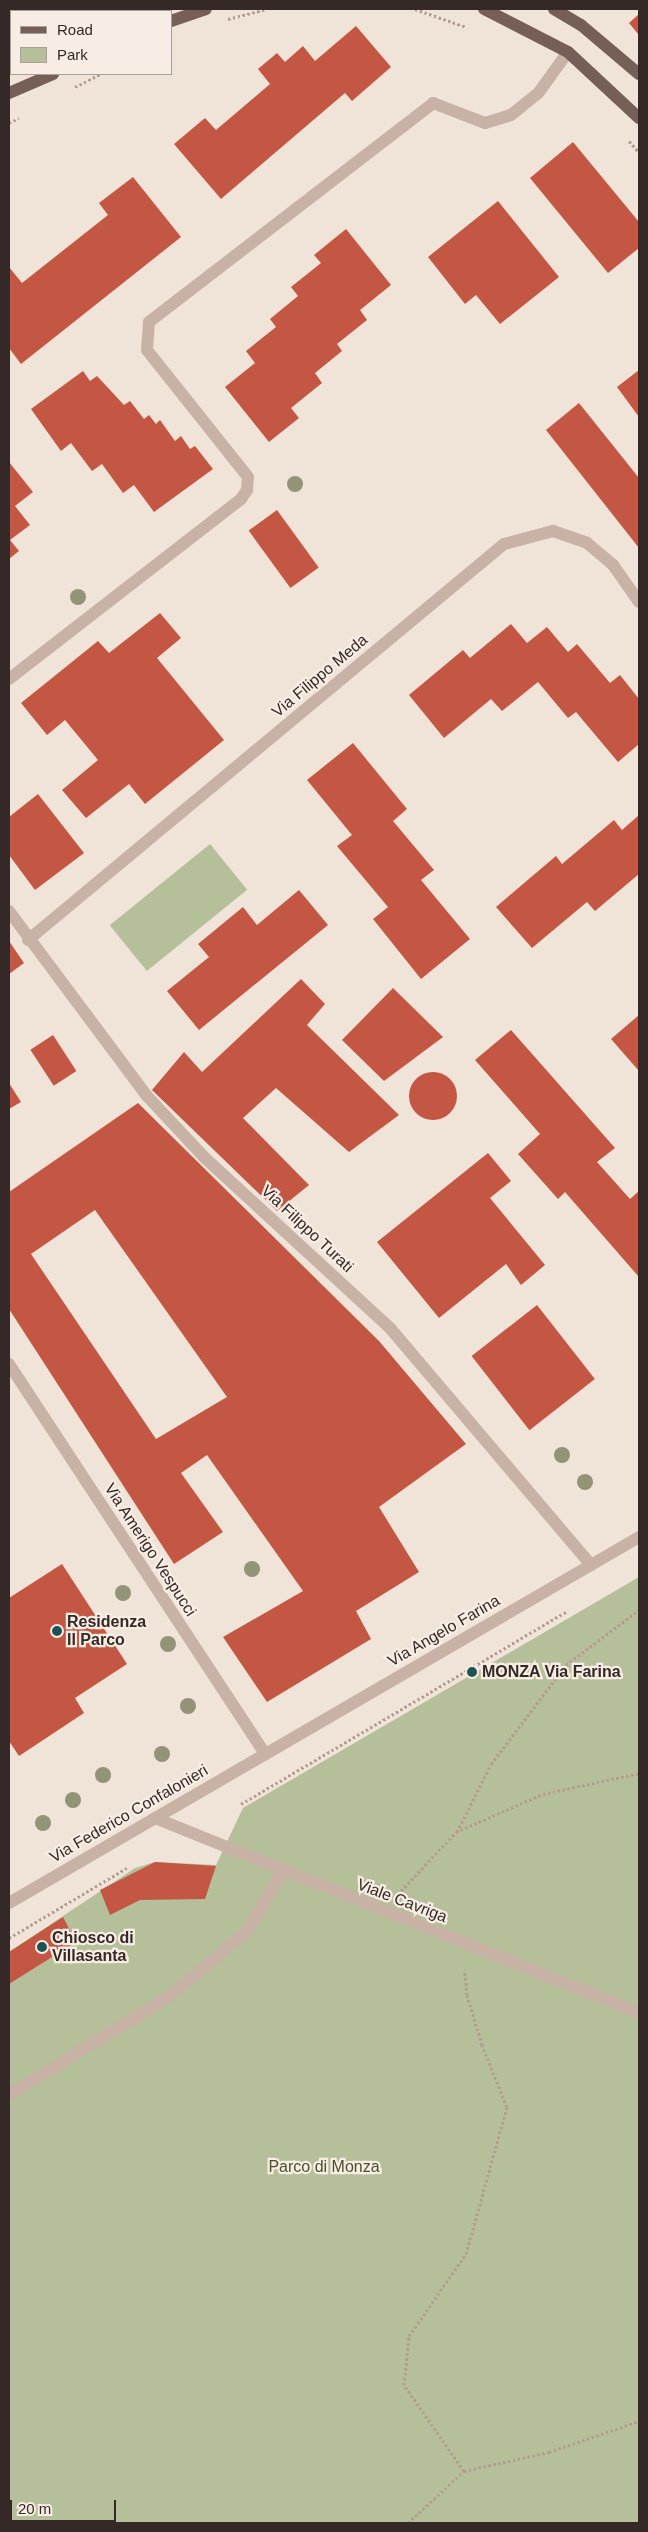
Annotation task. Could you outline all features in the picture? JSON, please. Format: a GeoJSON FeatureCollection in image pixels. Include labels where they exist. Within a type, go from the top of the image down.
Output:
{"type":"FeatureCollection","features":[{"type":"Feature","properties":{"kind":"main road"},"geometry":{"type":"LineString","coordinates":[[172,21],[206,9]]}},
{"type":"Feature","properties":{"kind":"main road"},"geometry":{"type":"LineString","coordinates":[[484,9],[568,52],[639,118]]}},
{"type":"Feature","properties":{"kind":"main road"},"geometry":{"type":"LineString","coordinates":[[554,9],[581,25],[639,74]]}},
{"type":"Feature","properties":{"kind":"main road"},"geometry":{"type":"LineString","coordinates":[[9,94],[51,75]]}},
{"type":"Feature","properties":{"kind":"street"},"geometry":{"type":"LineString","coordinates":[[9,679],[241,499],[246,490],[248,477],[147,350],[149,322],[433,104],[485,124],[511,115],[538,92],[568,52]]}},
{"type":"Feature","properties":{"kind":"street","name":"Via Filippo Meda"},"geometry":{"type":"LineString","coordinates":[[28,940],[504,544],[553,531],[587,543],[613,565],[639,602]]}},
{"type":"Feature","properties":{"kind":"street","name":"Via Filippo Turati"},"geometry":{"type":"LineString","coordinates":[[9,910],[28,940],[147,1096],[204,1156],[390,1328],[591,1565]]}},
{"type":"Feature","properties":{"kind":"street","name":"Via Amerigo Vespucci"},"geometry":{"type":"LineString","coordinates":[[9,1364],[265,1754]]}},
{"type":"Feature","properties":{"kind":"street","name":"Via Angelo Farina"},"geometry":{"type":"LineString","coordinates":[[265,1754],[639,1537]]}},
{"type":"Feature","properties":{"kind":"street","name":"Via Federico Confalonieri"},"geometry":{"type":"LineString","coordinates":[[9,1903],[265,1754]]}},
{"type":"Feature","properties":{"kind":"street","name":"Viale Cavriga"},"geometry":{"type":"LineString","coordinates":[[155,1818],[282,1872],[639,2013]]}},
{"type":"Feature","properties":{"kind":"street"},"geometry":{"type":"LineString","coordinates":[[9,2095],[170,1996],[248,1930],[282,1872]]}},
{"type":"Feature","properties":{"kind":"path"},"geometry":{"type":"LineString","coordinates":[[241,1804],[573,1607]]}},
{"type":"Feature","properties":{"kind":"path"},"geometry":{"type":"LineString","coordinates":[[382,1911],[456,1832],[491,1764],[566,1665],[639,1610]]}},
{"type":"Feature","properties":{"kind":"path"},"geometry":{"type":"LineString","coordinates":[[456,1832],[543,1794],[639,1773]]}},
{"type":"Feature","properties":{"kind":"path"},"geometry":{"type":"LineString","coordinates":[[9,1938],[127,1868]]}},
{"type":"Feature","properties":{"kind":"path"},"geometry":{"type":"LineString","coordinates":[[464,2471],[404,2385],[409,2336],[466,2254],[507,2106],[467,1995],[465,1963],[470,1946]]}},
{"type":"Feature","properties":{"kind":"path"},"geometry":{"type":"LineString","coordinates":[[408,2523],[464,2471],[549,2452],[639,2421]]}},
{"type":"Feature","properties":{"kind":"green space"},"geometry":{"type":"Polygon","coordinates":[[[210,844],[247,890],[147,971],[110,925],[210,844]]]}},
{"type":"Feature","properties":{"kind":"green space","name":"Parco di Monza"},"geometry":{"type":"Polygon","coordinates":[[[639,1577],[639,2523],[9,2523],[9,1952],[135,1868],[155,1862],[216,1865],[243,1808],[639,1577]]]}},
{"type":"Feature","properties":{"kind":"building"},"geometry":{"type":"Polygon","coordinates":[[[639,14],[639,35],[629,23],[639,14]]]}},
{"type":"Feature","properties":{"kind":"building"},"geometry":{"type":"Polygon","coordinates":[[[356,26],[391,67],[352,101],[345,93],[221,199],[174,144],[205,118],[216,130],[270,84],[258,69],[277,53],[285,62],[303,46],[315,61],[356,26]]]}},
{"type":"Feature","properties":{"kind":"building"},"geometry":{"type":"Polygon","coordinates":[[[573,142],[639,222],[639,248],[608,273],[530,178],[573,142]]]}},
{"type":"Feature","properties":{"kind":"building"},"geometry":{"type":"Polygon","coordinates":[[[133,177],[181,237],[21,364],[9,348],[9,267],[22,283],[108,215],[99,203],[133,177]]]}},
{"type":"Feature","properties":{"kind":"building"},"geometry":{"type":"Polygon","coordinates":[[[498,201],[559,277],[500,324],[476,295],[465,304],[428,257],[498,201]]]}},
{"type":"Feature","properties":{"kind":"building"},"geometry":{"type":"Polygon","coordinates":[[[346,229],[391,285],[360,310],[367,320],[337,344],[342,351],[315,373],[322,383],[291,408],[299,418],[269,442],[225,387],[255,363],[246,351],[276,327],[270,319],[298,296],[291,287],[321,263],[314,255],[346,229]]]}},
{"type":"Feature","properties":{"kind":"building"},"geometry":{"type":"Polygon","coordinates":[[[639,370],[639,417],[617,387],[639,370]]]}},
{"type":"Feature","properties":{"kind":"building"},"geometry":{"type":"Polygon","coordinates":[[[83,371],[90,381],[97,376],[124,405],[130,401],[144,419],[149,415],[156,424],[160,420],[175,441],[181,436],[190,449],[195,446],[213,469],[154,512],[134,485],[123,493],[102,464],[92,471],[71,443],[61,451],[31,409],[83,371]]]}},
{"type":"Feature","properties":{"kind":"building"},"geometry":{"type":"Polygon","coordinates":[[[579,403],[639,478],[639,548],[546,430],[579,403]]]}},
{"type":"Feature","properties":{"kind":"building"},"geometry":{"type":"Polygon","coordinates":[[[9,462],[33,492],[15,506],[30,525],[10,540],[19,551],[9,559],[9,462]]]}},
{"type":"Feature","properties":{"kind":"building"},"geometry":{"type":"Polygon","coordinates":[[[277,510],[319,567],[290,588],[249,531],[277,510]]]}},
{"type":"Feature","properties":{"kind":"building"},"geometry":{"type":"Polygon","coordinates":[[[160,613],[181,638],[157,658],[224,740],[145,804],[129,784],[86,818],[62,790],[98,760],[65,720],[47,735],[21,703],[98,641],[109,653],[160,613]]]}},
{"type":"Feature","properties":{"kind":"building"},"geometry":{"type":"Polygon","coordinates":[[[511,624],[527,643],[547,627],[568,652],[577,644],[610,683],[620,675],[639,699],[639,744],[618,762],[576,712],[568,718],[538,682],[502,711],[491,699],[444,738],[409,695],[463,650],[470,658],[511,624]]]}},
{"type":"Feature","properties":{"kind":"building"},"geometry":{"type":"Polygon","coordinates":[[[353,743],[407,809],[393,821],[434,870],[421,880],[470,939],[421,979],[373,919],[388,907],[337,846],[352,835],[307,780],[353,743]]]}},
{"type":"Feature","properties":{"kind":"building"},"geometry":{"type":"Polygon","coordinates":[[[38,794],[84,853],[35,890],[9,855],[9,817],[38,794]]]}},
{"type":"Feature","properties":{"kind":"building"},"geometry":{"type":"Polygon","coordinates":[[[639,815],[639,874],[595,911],[587,902],[532,948],[496,907],[556,856],[562,864],[614,820],[622,830],[639,815]]]}},
{"type":"Feature","properties":{"kind":"building"},"geometry":{"type":"Polygon","coordinates":[[[299,890],[328,925],[199,1030],[167,991],[209,957],[198,944],[243,907],[257,925],[299,890]]]}},
{"type":"Feature","properties":{"kind":"building"},"geometry":{"type":"Polygon","coordinates":[[[9,941],[24,963],[9,974],[9,941]]]}},
{"type":"Feature","properties":{"kind":"building"},"geometry":{"type":"Polygon","coordinates":[[[301,979],[325,1004],[307,1025],[399,1115],[349,1152],[276,1088],[243,1118],[309,1185],[277,1211],[152,1090],[184,1052],[202,1072],[301,979]]]}},
{"type":"Feature","properties":{"kind":"building"},"geometry":{"type":"Polygon","coordinates":[[[393,988],[443,1037],[384,1081],[342,1040],[393,988]]]}},
{"type":"Feature","properties":{"kind":"building"},"geometry":{"type":"Polygon","coordinates":[[[639,1015],[639,1071],[611,1039],[639,1015]]]}},
{"type":"Feature","properties":{"kind":"building"},"geometry":{"type":"Polygon","coordinates":[[[511,1030],[615,1148],[597,1162],[630,1199],[639,1191],[639,1277],[565,1192],[558,1199],[518,1154],[540,1134],[475,1060],[511,1030]]]}},
{"type":"Feature","properties":{"kind":"building"},"geometry":{"type":"Polygon","coordinates":[[[53,1035],[76,1071],[54,1086],[30,1050],[53,1035]]]}},
{"type":"Feature","properties":{"kind":"building"},"geometry":{"type":"Polygon","coordinates":[[[433,1072],[442,1074],[450,1079],[455,1087],[457,1096],[455,1105],[450,1113],[442,1118],[433,1120],[424,1118],[416,1113],[411,1105],[409,1096],[411,1087],[416,1079],[424,1074],[433,1072]]]}},
{"type":"Feature","properties":{"kind":"building"},"geometry":{"type":"Polygon","coordinates":[[[9,1083],[21,1102],[9,1109],[9,1083]]]}},
{"type":"Feature","properties":{"kind":"building"},"geometry":{"type":"Polygon","coordinates":[[[138,1103],[379,1341],[466,1444],[379,1507],[419,1572],[356,1611],[371,1639],[267,1702],[223,1637],[303,1591],[207,1455],[181,1473],[223,1532],[174,1564],[9,1309],[9,1192],[138,1103]],[[95,1210],[31,1254],[156,1439],[227,1397],[95,1210]]]}},
{"type":"Feature","properties":{"kind":"building"},"geometry":{"type":"Polygon","coordinates":[[[488,1153],[511,1181],[490,1198],[545,1265],[521,1285],[506,1264],[439,1318],[377,1242],[488,1153]]]}},
{"type":"Feature","properties":{"kind":"building"},"geometry":{"type":"Polygon","coordinates":[[[537,1305],[595,1379],[529,1430],[472,1356],[537,1305]]]}},
{"type":"Feature","properties":{"kind":"building","name":"Residenza Il Parco"},"geometry":{"type":"Polygon","coordinates":[[[62,1564],[127,1664],[75,1698],[84,1713],[19,1756],[9,1741],[9,1598],[62,1564]]]}},
{"type":"Feature","properties":{"kind":"building"},"geometry":{"type":"Polygon","coordinates":[[[155,1862],[216,1866],[205,1899],[140,1900],[110,1915],[100,1890],[155,1862]]]}},
{"type":"Feature","properties":{"kind":"building","name":"Chiosco di Villasanta"},"geometry":{"type":"Polygon","coordinates":[[[63,1917],[76,1942],[9,1984],[9,1952],[63,1917]]]}},
{"type":"Feature","properties":{"kind":"place","name":"Residenza Il Parco"},"geometry":{"type":"Point","coordinates":[57,1631]}},
{"type":"Feature","properties":{"kind":"place","name":"MONZA Via Farina"},"geometry":{"type":"Point","coordinates":[472,1672]}},
{"type":"Feature","properties":{"kind":"place","name":"Chiosco di Villasanta"},"geometry":{"type":"Point","coordinates":[42,1947]}}]}
